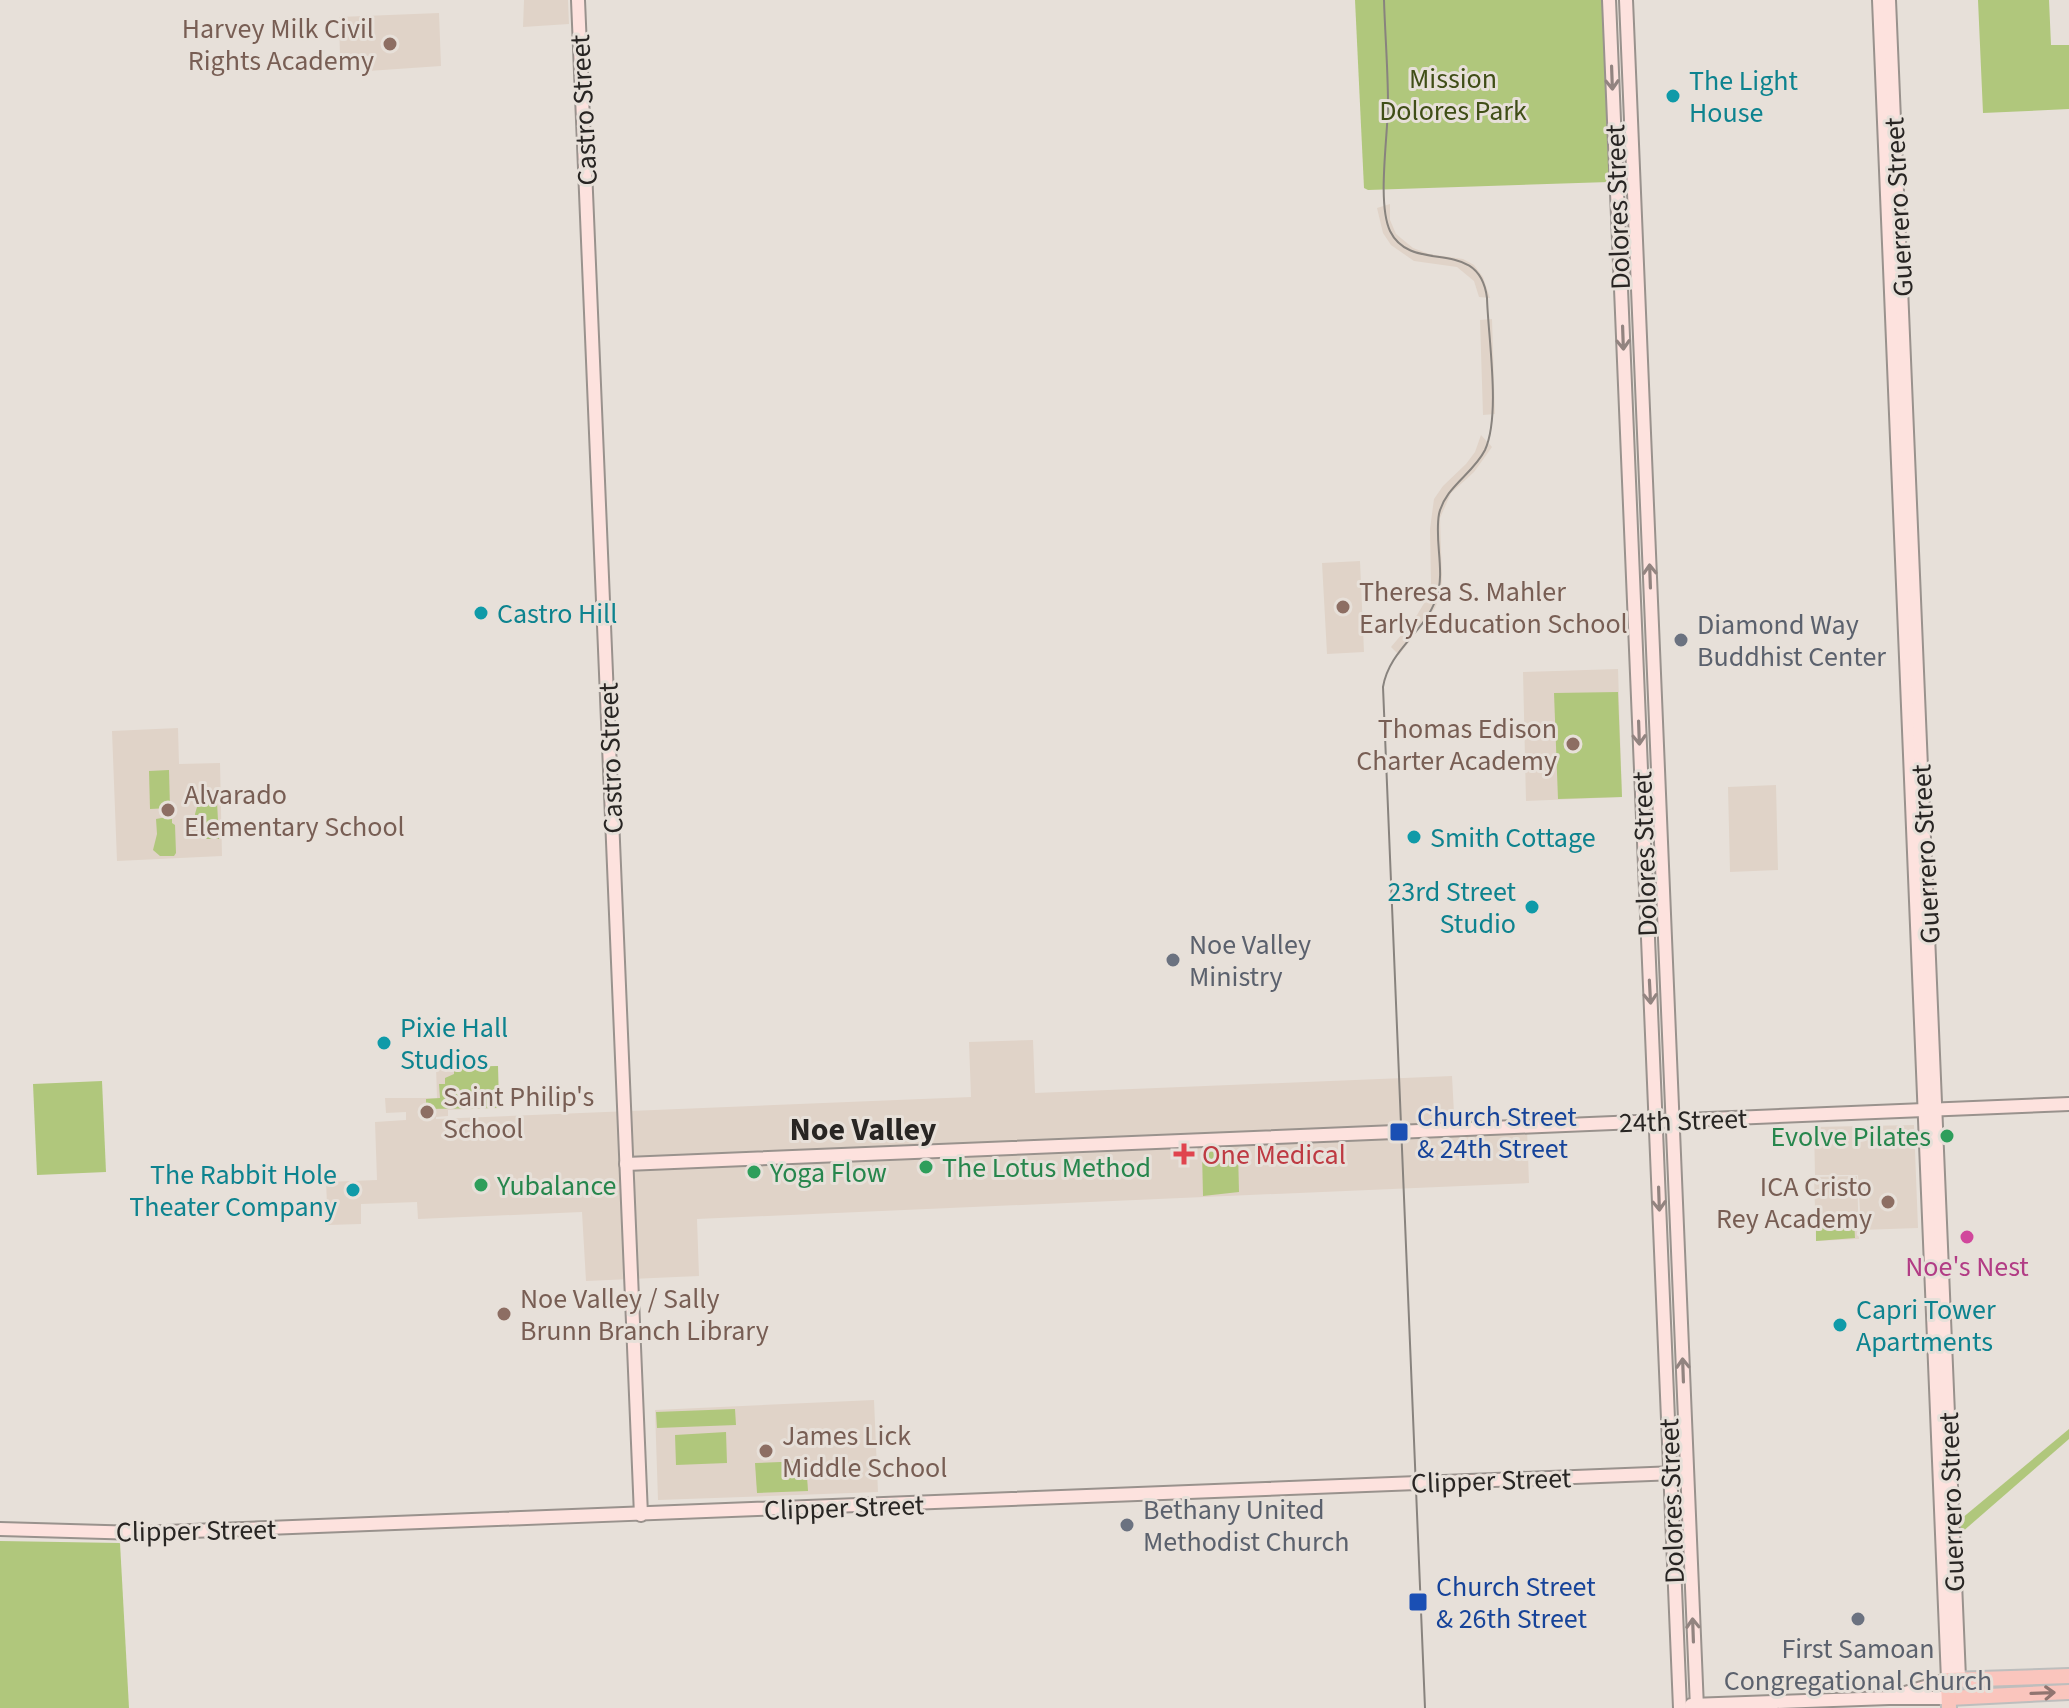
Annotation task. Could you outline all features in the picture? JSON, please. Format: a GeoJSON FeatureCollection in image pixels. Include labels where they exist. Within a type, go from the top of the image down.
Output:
{"type":"FeatureCollection","features":[{"type":"Feature","properties":{"kind":"main road","name":"Castro Street"},"geometry":{"type":"LineString","coordinates":[[578,0],[641,1515]]}},
{"type":"Feature","properties":{"kind":"main road","name":"Dolores Street"},"geometry":{"type":"LineString","coordinates":[[1609,0],[1680,1707]]}},
{"type":"Feature","properties":{"kind":"main road","name":"Dolores Street"},"geometry":{"type":"LineString","coordinates":[[1626,0],[1697,1707]]}},
{"type":"Feature","properties":{"kind":"main road","name":"Guerrero Street"},"geometry":{"type":"LineString","coordinates":[[1879,0],[1956,1703]]}},
{"type":"Feature","properties":{"kind":"main road","name":"Guerrero Street"},"geometry":{"type":"LineString","coordinates":[[1889,0],[1929,1110]]}},
{"type":"Feature","properties":{"kind":"main road"},"geometry":{"type":"LineString","coordinates":[[1631,537],[1648,536]]}},
{"type":"Feature","properties":{"kind":"main road","name":"24th Street"},"geometry":{"type":"LineString","coordinates":[[626,1164],[2069,1104]]}},
{"type":"Feature","properties":{"kind":"main road","name":"Clipper Street"},"geometry":{"type":"LineString","coordinates":[[0,1529],[132,1534],[1687,1472]]}},
{"type":"Feature","properties":{"kind":"main road"},"geometry":{"type":"LineString","coordinates":[[1889,1698],[1954,1679],[2069,1676]]}},
{"type":"Feature","properties":{"kind":"main road"},"geometry":{"type":"LineString","coordinates":[[1680,1707],[1889,1698],[1956,1703],[2069,1692]]}},
{"type":"Feature","properties":{"kind":"shaded area"},"geometry":{"type":"Polygon","coordinates":[[[524,0],[568,0],[569,24],[523,27],[524,0]]]}},
{"type":"Feature","properties":{"kind":"shaded area","name":"Harvey Milk Civil Rights Academy"},"geometry":{"type":"Polygon","coordinates":[[[439,13],[441,66],[368,71],[368,56],[340,57],[339,17],[439,13]]]}},
{"type":"Feature","properties":{"kind":"shaded area"},"geometry":{"type":"Polygon","coordinates":[[[1390,204],[1390,220],[1396,234],[1413,248],[1429,254],[1463,259],[1474,265],[1483,277],[1490,298],[1479,297],[1474,281],[1457,267],[1414,261],[1391,245],[1383,233],[1377,208],[1390,204]]]}},
{"type":"Feature","properties":{"kind":"shaded area"},"geometry":{"type":"Polygon","coordinates":[[[1492,319],[1495,414],[1483,415],[1480,320],[1492,319]]]}},
{"type":"Feature","properties":{"kind":"shaded area"},"geometry":{"type":"Polygon","coordinates":[[[1481,435],[1492,447],[1474,472],[1451,493],[1440,518],[1441,593],[1435,608],[1399,655],[1391,647],[1414,620],[1426,600],[1431,583],[1430,529],[1434,499],[1475,452],[1481,435]]]}},
{"type":"Feature","properties":{"kind":"shaded area","name":"Theresa S. Mahler Early Education School"},"geometry":{"type":"Polygon","coordinates":[[[1360,561],[1364,652],[1327,654],[1322,563],[1360,561]]]}},
{"type":"Feature","properties":{"kind":"shaded area","name":"Thomas Edison Charter Academy"},"geometry":{"type":"Polygon","coordinates":[[[1618,669],[1622,797],[1526,801],[1523,672],[1618,669]]]}},
{"type":"Feature","properties":{"kind":"shaded area","name":"Alvarado Elementary School"},"geometry":{"type":"Polygon","coordinates":[[[178,728],[179,764],[220,763],[222,856],[117,861],[112,731],[178,728]]]}},
{"type":"Feature","properties":{"kind":"shaded area"},"geometry":{"type":"Polygon","coordinates":[[[1776,785],[1778,870],[1730,872],[1728,787],[1776,785]]]}},
{"type":"Feature","properties":{"kind":"shaded area"},"geometry":{"type":"Polygon","coordinates":[[[1033,1040],[1035,1093],[1452,1076],[1455,1132],[1527,1129],[1529,1183],[697,1219],[699,1276],[586,1281],[582,1212],[418,1219],[417,1202],[361,1204],[361,1224],[328,1225],[326,1182],[377,1180],[375,1122],[406,1120],[406,1112],[386,1113],[385,1098],[437,1098],[436,1066],[498,1066],[499,1108],[448,1110],[448,1116],[436,1119],[971,1097],[969,1042],[1033,1040]]]}},
{"type":"Feature","properties":{"kind":"shaded area","name":"ICA Cristo Rey Academy"},"geometry":{"type":"Polygon","coordinates":[[[1914,1125],[1918,1228],[1861,1230],[1858,1175],[1815,1175],[1814,1127],[1914,1125]]]}},
{"type":"Feature","properties":{"kind":"shaded area"},"geometry":{"type":"Polygon","coordinates":[[[1857,1176],[1859,1239],[1816,1241],[1814,1177],[1857,1176]]]}},
{"type":"Feature","properties":{"kind":"shaded area","name":"James Lick Middle School"},"geometry":{"type":"Polygon","coordinates":[[[874,1400],[878,1492],[658,1500],[655,1410],[874,1400]]]}},
{"type":"Feature","properties":{"kind":"green space","name":"Mission Dolores Park"},"geometry":{"type":"Polygon","coordinates":[[[1355,0],[1602,0],[1609,182],[1364,188],[1355,0]]]}},
{"type":"Feature","properties":{"kind":"green space"},"geometry":{"type":"Polygon","coordinates":[[[1978,0],[2049,0],[2051,45],[2069,45],[2069,109],[1983,113],[1978,0]]]}},
{"type":"Feature","properties":{"kind":"green space"},"geometry":{"type":"Polygon","coordinates":[[[1618,692],[1622,797],[1558,799],[1554,693],[1618,692]]]}},
{"type":"Feature","properties":{"kind":"green space"},"geometry":{"type":"Polygon","coordinates":[[[169,770],[170,808],[150,809],[149,771],[169,770]]]}},
{"type":"Feature","properties":{"kind":"green space"},"geometry":{"type":"Polygon","coordinates":[[[207,800],[217,802],[219,839],[206,839],[205,824],[197,824],[197,807],[207,800]]]}},
{"type":"Feature","properties":{"kind":"green space"},"geometry":{"type":"Polygon","coordinates":[[[172,816],[176,853],[174,856],[160,856],[153,850],[157,834],[156,819],[172,816]]]}},
{"type":"Feature","properties":{"kind":"green space"},"geometry":{"type":"Polygon","coordinates":[[[498,1066],[499,1108],[426,1109],[426,1099],[440,1098],[439,1084],[445,1084],[445,1078],[454,1074],[454,1067],[498,1066]]]}},
{"type":"Feature","properties":{"kind":"green space"},"geometry":{"type":"Polygon","coordinates":[[[102,1081],[106,1172],[37,1175],[33,1084],[102,1081]]]}},
{"type":"Feature","properties":{"kind":"green space"},"geometry":{"type":"Polygon","coordinates":[[[1238,1151],[1239,1192],[1203,1196],[1202,1152],[1238,1151]]]}},
{"type":"Feature","properties":{"kind":"green space"},"geometry":{"type":"Polygon","coordinates":[[[1854,1219],[1855,1238],[1816,1241],[1816,1221],[1854,1219]]]}},
{"type":"Feature","properties":{"kind":"green space"},"geometry":{"type":"Polygon","coordinates":[[[735,1409],[736,1425],[657,1428],[656,1412],[735,1409]]]}},
{"type":"Feature","properties":{"kind":"green space"},"geometry":{"type":"Polygon","coordinates":[[[2069,1429],[2069,1439],[1961,1533],[1961,1519],[2069,1429]]]}},
{"type":"Feature","properties":{"kind":"green space"},"geometry":{"type":"Polygon","coordinates":[[[726,1432],[727,1463],[676,1465],[675,1435],[726,1432]]]}},
{"type":"Feature","properties":{"kind":"green space"},"geometry":{"type":"Polygon","coordinates":[[[806,1461],[808,1491],[757,1493],[755,1463],[806,1461]]]}},
{"type":"Feature","properties":{"kind":"green space"},"geometry":{"type":"Polygon","coordinates":[[[0,1541],[120,1543],[129,1708],[0,1708],[0,1541]]]}},
{"type":"Feature","properties":{"kind":"tram line"},"geometry":{"type":"LineString","coordinates":[[1384,0],[1388,104],[1384,187],[1386,219],[1400,244],[1413,252],[1459,261],[1472,267],[1481,279],[1487,298],[1493,397],[1490,435],[1485,450],[1447,496],[1439,514],[1440,578],[1436,599],[1424,622],[1392,662],[1383,687],[1425,1708]]}},
{"type":"Feature","properties":{"kind":"place","name":"Harvey Milk Civil Rights Academy"},"geometry":{"type":"Point","coordinates":[390,44]}},
{"type":"Feature","properties":{"kind":"place","name":"The Light House"},"geometry":{"type":"Point","coordinates":[1673,96]}},
{"type":"Feature","properties":{"kind":"place","name":"Theresa S. Mahler Early Education School"},"geometry":{"type":"Point","coordinates":[1343,607]}},
{"type":"Feature","properties":{"kind":"place","name":"Castro Hill"},"geometry":{"type":"Point","coordinates":[481,613]}},
{"type":"Feature","properties":{"kind":"place","name":"Diamond Way Buddhist Center"},"geometry":{"type":"Point","coordinates":[1681,640]}},
{"type":"Feature","properties":{"kind":"place","name":"Thomas Edison Charter Academy"},"geometry":{"type":"Point","coordinates":[1573,744]}},
{"type":"Feature","properties":{"kind":"place","name":"Alvarado Elementary School"},"geometry":{"type":"Point","coordinates":[168,810]}},
{"type":"Feature","properties":{"kind":"place","name":"Smith Cottage"},"geometry":{"type":"Point","coordinates":[1414,837]}},
{"type":"Feature","properties":{"kind":"place","name":"23rd Street Studio"},"geometry":{"type":"Point","coordinates":[1532,907]}},
{"type":"Feature","properties":{"kind":"place","name":"Noe Valley Ministry"},"geometry":{"type":"Point","coordinates":[1173,960]}},
{"type":"Feature","properties":{"kind":"place","name":"Pixie Hall Studios"},"geometry":{"type":"Point","coordinates":[384,1043]}},
{"type":"Feature","properties":{"kind":"place","name":"Saint Philip's School"},"geometry":{"type":"Point","coordinates":[427,1112]}},
{"type":"Feature","properties":{"kind":"place","name":"Church Street & 24th Street"},"geometry":{"type":"Point","coordinates":[1399,1132]}},
{"type":"Feature","properties":{"kind":"place","name":"Evolve Pilates"},"geometry":{"type":"Point","coordinates":[1947,1136]}},
{"type":"Feature","properties":{"kind":"place","name":"One Medical"},"geometry":{"type":"Point","coordinates":[1184,1154]}},
{"type":"Feature","properties":{"kind":"place","name":"The Lotus Method"},"geometry":{"type":"Point","coordinates":[926,1167]}},
{"type":"Feature","properties":{"kind":"place","name":"Yoga Flow"},"geometry":{"type":"Point","coordinates":[754,1172]}},
{"type":"Feature","properties":{"kind":"place","name":"Yubalance"},"geometry":{"type":"Point","coordinates":[481,1185]}},
{"type":"Feature","properties":{"kind":"place","name":"The Rabbit Hole Theater Company"},"geometry":{"type":"Point","coordinates":[353,1190]}},
{"type":"Feature","properties":{"kind":"place","name":"ICA Cristo Rey Academy"},"geometry":{"type":"Point","coordinates":[1888,1202]}},
{"type":"Feature","properties":{"kind":"place","name":"Noe's Nest"},"geometry":{"type":"Point","coordinates":[1967,1237]}},
{"type":"Feature","properties":{"kind":"place","name":"Noe Valley / Sally Brunn Branch Library"},"geometry":{"type":"Point","coordinates":[504,1314]}},
{"type":"Feature","properties":{"kind":"place","name":"Capri Tower Apartments"},"geometry":{"type":"Point","coordinates":[1840,1325]}},
{"type":"Feature","properties":{"kind":"place","name":"James Lick Middle School"},"geometry":{"type":"Point","coordinates":[766,1451]}},
{"type":"Feature","properties":{"kind":"place","name":"Bethany United Methodist Church"},"geometry":{"type":"Point","coordinates":[1127,1525]}},
{"type":"Feature","properties":{"kind":"place","name":"Church Street & 26th Street"},"geometry":{"type":"Point","coordinates":[1418,1602]}},
{"type":"Feature","properties":{"kind":"place","name":"First Samoan Congregational Church"},"geometry":{"type":"Point","coordinates":[1858,1619]}},
{"type":"Feature","properties":{"kind":"district","name":"Noe Valley"},"geometry":{"type":"Point","coordinates":[863,1129]}}]}
